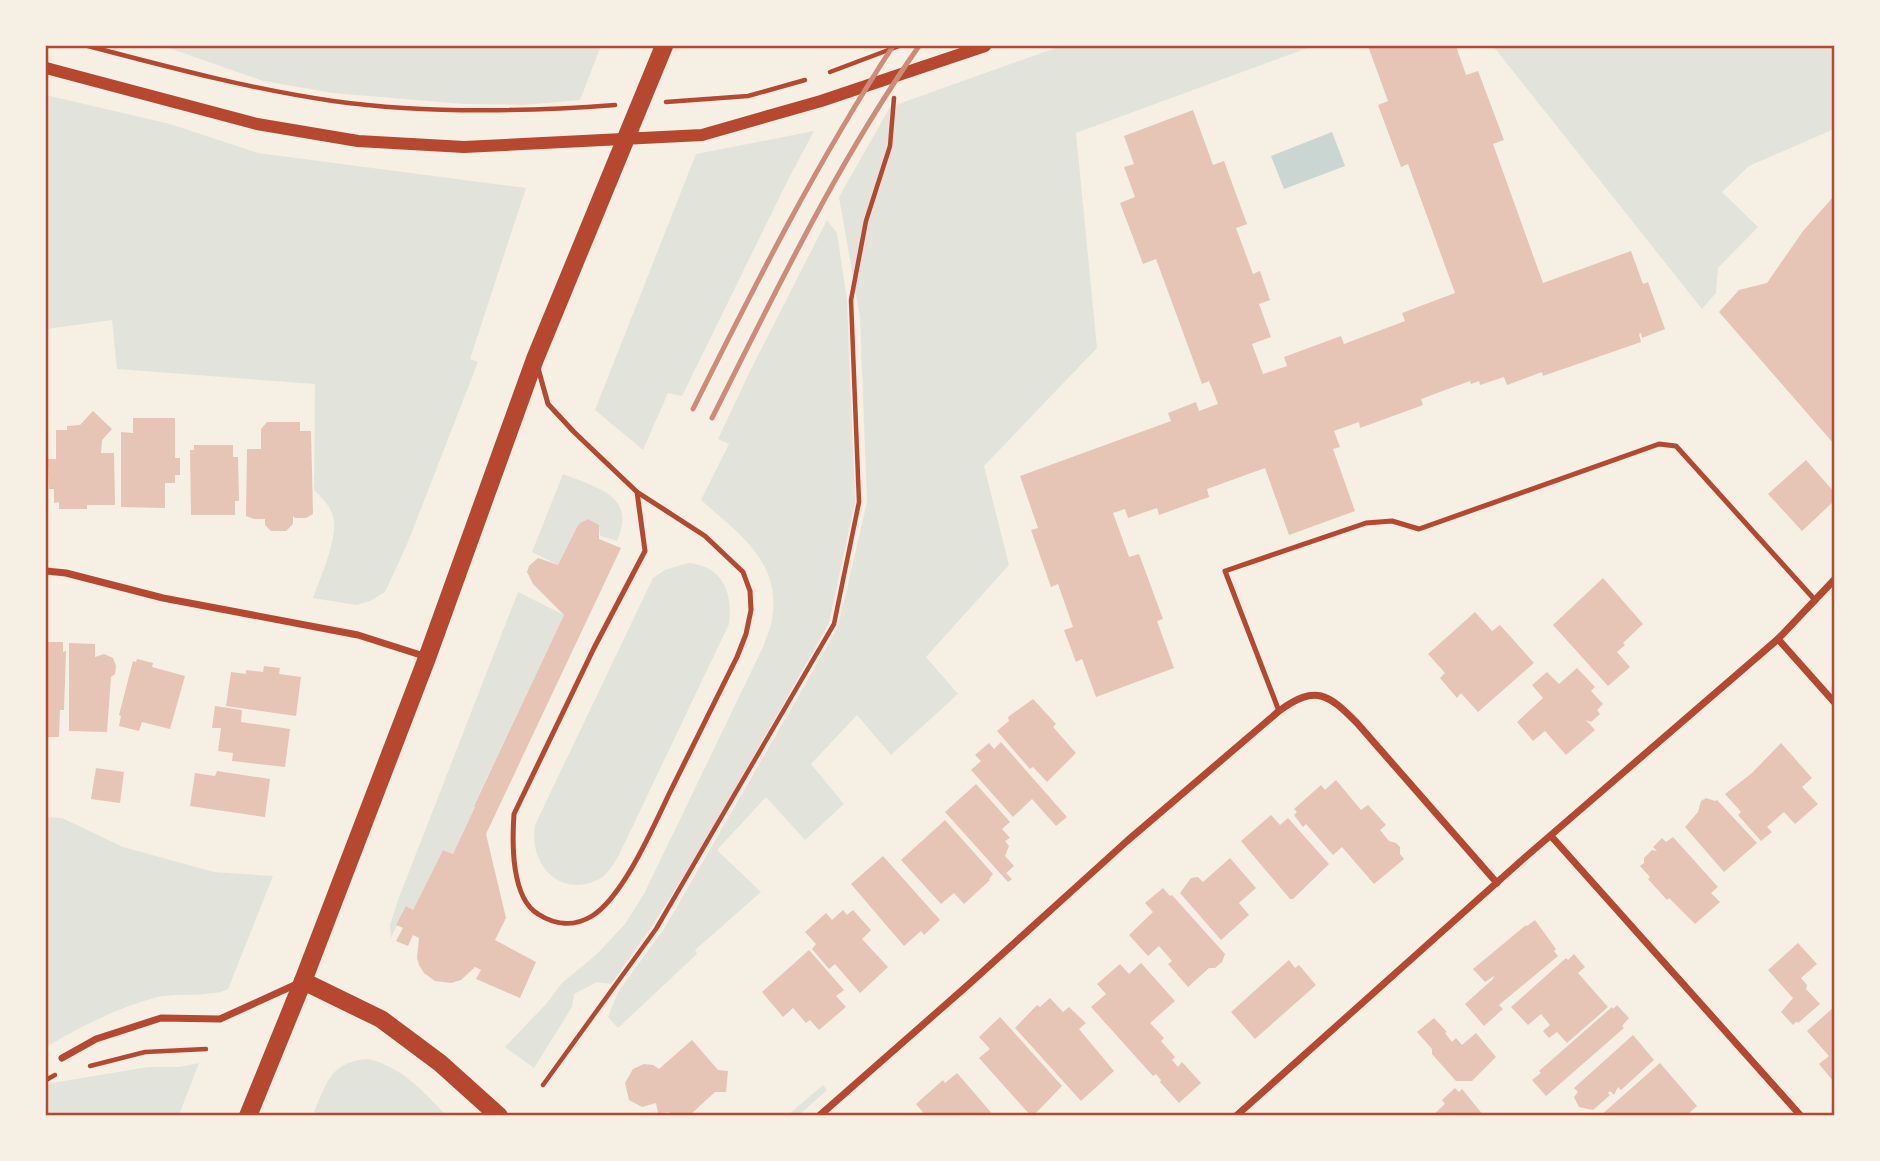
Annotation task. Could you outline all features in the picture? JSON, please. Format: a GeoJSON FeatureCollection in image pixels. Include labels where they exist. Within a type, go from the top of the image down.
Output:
{"type":"FeatureCollection","features":[{"type":"Feature","properties":{"kind":"main road"},"geometry":{"type":"LineString","coordinates":[[248,1115],[303,981],[427,658],[535,359],[664,46]]}},
{"type":"Feature","properties":{"kind":"main road"},"geometry":{"type":"LineString","coordinates":[[303,981],[381,1019],[440,1063],[499,1115]]}},
{"type":"Feature","properties":{"kind":"street"},"geometry":{"type":"LineString","coordinates":[[46,68],[257,124],[358,141],[464,147],[702,135],[821,101],[985,46]]}},
{"type":"Feature","properties":{"kind":"street"},"geometry":{"type":"LineString","coordinates":[[46,571],[66,573],[163,598],[358,635],[427,658]]}},
{"type":"Feature","properties":{"kind":"street"},"geometry":{"type":"LineString","coordinates":[[1236,1115],[1551,835],[1778,639],[1835,580]]}},
{"type":"Feature","properties":{"kind":"street"},"geometry":{"type":"LineString","coordinates":[[1778,639],[1835,702]]}},
{"type":"Feature","properties":{"kind":"street"},"geometry":{"type":"LineString","coordinates":[[819,1115],[1127,841],[1279,711],[1310,694],[1322,695],[1336,702],[1357,723],[1497,883]]}},
{"type":"Feature","properties":{"kind":"street"},"geometry":{"type":"LineString","coordinates":[[1551,835],[1801,1115]]}},
{"type":"Feature","properties":{"kind":"street"},"geometry":{"type":"LineString","coordinates":[[62,1058],[96,1039],[161,1018],[220,1019],[303,981]]}},
{"type":"Feature","properties":{"kind":"lane"},"geometry":{"type":"LineString","coordinates":[[535,359],[548,404],[637,492],[705,536],[743,572],[750,591],[751,610],[746,635],[737,657],[634,865],[595,915],[581,922],[558,923],[533,911],[523,894],[516,873],[512,844],[514,814],[594,648],[645,551],[637,492]]}},
{"type":"Feature","properties":{"kind":"lane"},"geometry":{"type":"LineString","coordinates":[[1279,711],[1225,570],[1366,523],[1392,521],[1419,528],[1659,444],[1676,446],[1815,600]]}},
{"type":"Feature","properties":{"kind":"path"},"geometry":{"type":"LineString","coordinates":[[88,46],[152,63],[334,101],[450,111],[559,109],[627,104]]}},
{"type":"Feature","properties":{"kind":"path"},"geometry":{"type":"LineString","coordinates":[[824,75],[899,46]]}},
{"type":"Feature","properties":{"kind":"path"},"geometry":{"type":"LineString","coordinates":[[543,1086],[656,929],[834,624],[859,502],[852,300],[866,221],[890,146],[895,76]]}},
{"type":"Feature","properties":{"kind":"path"},"geometry":{"type":"LineString","coordinates":[[654,103],[748,96],[811,78]]}},
{"type":"Feature","properties":{"kind":"path"},"geometry":{"type":"LineString","coordinates":[[82,1068],[145,1052],[206,1049]]}},
{"type":"Feature","properties":{"kind":"path"},"geometry":{"type":"LineString","coordinates":[[46,1080],[58,1074]]}},
{"type":"Feature","properties":{"kind":"shaded area"},"geometry":{"type":"Polygon","coordinates":[[[163,46],[601,46],[580,100],[524,105],[464,104],[333,93],[263,81],[163,46]]]}},
{"type":"Feature","properties":{"kind":"shaded area"},"geometry":{"type":"Polygon","coordinates":[[[1061,46],[1313,46],[1076,133],[1097,348],[984,466],[1009,565],[926,657],[958,694],[891,755],[857,715],[811,764],[844,804],[805,840],[766,797],[717,850],[761,892],[695,950],[697,954],[618,1028],[608,1017],[619,990],[664,929],[838,627],[867,502],[860,317],[839,197],[890,107],[1061,46]]]}},
{"type":"Feature","properties":{"kind":"shaded area"},"geometry":{"type":"Polygon","coordinates":[[[1493,46],[1834,46],[1834,129],[1749,166],[1722,192],[1758,227],[1718,268],[1716,293],[1702,309],[1493,46]]]}},
{"type":"Feature","properties":{"kind":"shaded area"},"geometry":{"type":"Polygon","coordinates":[[[46,95],[170,124],[258,153],[526,188],[470,359],[478,362],[408,542],[385,592],[356,605],[313,598],[328,557],[334,525],[330,509],[314,490],[315,384],[117,369],[112,320],[46,329],[46,95]]]}},
{"type":"Feature","properties":{"kind":"shaded area"},"geometry":{"type":"Polygon","coordinates":[[[814,131],[682,396],[668,393],[643,450],[595,410],[696,154],[814,131]]]}},
{"type":"Feature","properties":{"kind":"shaded area"},"geometry":{"type":"Polygon","coordinates":[[[1332,132],[1345,166],[1284,189],[1271,156],[1332,132]]]}},
{"type":"Feature","properties":{"kind":"shaded area"},"geometry":{"type":"Polygon","coordinates":[[[827,220],[837,233],[847,300],[855,502],[829,623],[704,844],[652,926],[611,984],[597,982],[574,994],[572,1007],[534,1068],[505,1047],[562,983],[597,954],[625,924],[644,894],[770,629],[773,599],[764,565],[742,537],[701,500],[729,444],[718,439],[827,220]]]}},
{"type":"Feature","properties":{"kind":"shaded area"},"geometry":{"type":"Polygon","coordinates":[[[563,474],[610,495],[618,503],[622,513],[622,525],[617,541],[600,536],[599,525],[588,519],[580,523],[558,565],[532,552],[563,474]]]}},
{"type":"Feature","properties":{"kind":"shaded area"},"geometry":{"type":"Polygon","coordinates":[[[688,563],[710,569],[723,583],[729,602],[729,624],[618,857],[601,878],[586,884],[561,882],[550,875],[542,865],[534,839],[535,825],[653,578],[665,570],[688,563]]]}},
{"type":"Feature","properties":{"kind":"shaded area"},"geometry":{"type":"Polygon","coordinates":[[[518,592],[564,615],[453,854],[443,850],[413,910],[406,906],[391,938],[390,925],[398,900],[518,592]]]}},
{"type":"Feature","properties":{"kind":"shaded area"},"geometry":{"type":"Polygon","coordinates":[[[46,817],[62,818],[123,847],[214,872],[273,876],[228,989],[213,993],[163,996],[140,1002],[98,1019],[46,1047],[46,817]]]}},
{"type":"Feature","properties":{"kind":"shaded area"},"geometry":{"type":"Polygon","coordinates":[[[369,1059],[402,1074],[446,1115],[321,1116],[314,1112],[327,1082],[339,1068],[369,1059]]]}},
{"type":"Feature","properties":{"kind":"shaded area"},"geometry":{"type":"Polygon","coordinates":[[[199,1063],[179,1115],[46,1115],[46,1087],[52,1083],[148,1067],[179,1067],[199,1063]]]}},
{"type":"Feature","properties":{"kind":"shaded area"},"geometry":{"type":"Polygon","coordinates":[[[823,1085],[827,1090],[799,1115],[788,1115],[823,1085]]]}},
{"type":"Feature","properties":{"kind":"building"},"geometry":{"type":"Polygon","coordinates":[[[1368,46],[1456,46],[1466,75],[1478,71],[1504,140],[1493,144],[1543,283],[1631,251],[1643,284],[1648,282],[1665,329],[1642,338],[1641,333],[1641,342],[1543,376],[1542,372],[1507,385],[1504,377],[1480,385],[1479,381],[1471,384],[1470,381],[1421,399],[1423,405],[1360,428],[1359,422],[1334,431],[1340,447],[1333,449],[1355,511],[1289,535],[1265,468],[1207,489],[1209,497],[1159,515],[1157,508],[1128,518],[1125,509],[1113,513],[1129,557],[1139,554],[1163,619],[1157,621],[1174,668],[1096,697],[1082,659],[1076,662],[1064,630],[1073,627],[1058,584],[1051,587],[1031,530],[1038,528],[1020,476],[1171,421],[1168,413],[1196,402],[1199,411],[1218,404],[1209,381],[1202,384],[1156,259],[1143,264],[1120,203],[1135,197],[1124,167],[1134,164],[1124,136],[1193,110],[1213,165],[1224,161],[1247,224],[1236,228],[1253,274],[1260,271],[1270,300],[1259,304],[1271,337],[1252,344],[1263,374],[1287,366],[1284,357],[1341,336],[1344,344],[1405,321],[1402,313],[1455,293],[1408,164],[1401,167],[1378,105],[1388,101],[1368,46]]]}},
{"type":"Feature","properties":{"kind":"building"},"geometry":{"type":"Polygon","coordinates":[[[1834,196],[1834,444],[1719,312],[1739,290],[1767,283],[1803,231],[1834,196]]]}},
{"type":"Feature","properties":{"kind":"building"},"geometry":{"type":"Polygon","coordinates":[[[93,411],[112,429],[102,440],[101,453],[114,453],[115,505],[59,509],[59,502],[54,503],[54,489],[49,489],[48,459],[56,459],[56,430],[67,430],[67,426],[80,425],[93,411]]]}},
{"type":"Feature","properties":{"kind":"building"},"geometry":{"type":"Polygon","coordinates":[[[133,418],[175,418],[175,458],[180,458],[180,475],[175,475],[175,483],[165,483],[165,508],[121,507],[121,432],[133,433],[133,418]]]}},
{"type":"Feature","properties":{"kind":"building"},"geometry":{"type":"Polygon","coordinates":[[[267,422],[300,422],[300,431],[311,431],[313,514],[306,518],[293,516],[293,524],[286,531],[271,531],[265,525],[265,519],[246,516],[247,449],[261,449],[261,429],[267,422]]]}},
{"type":"Feature","properties":{"kind":"building"},"geometry":{"type":"Polygon","coordinates":[[[194,445],[233,445],[233,457],[238,457],[239,501],[235,501],[235,515],[191,515],[190,450],[194,450],[194,445]]]}},
{"type":"Feature","properties":{"kind":"building"},"geometry":{"type":"Polygon","coordinates":[[[1806,460],[1834,492],[1834,501],[1802,531],[1768,494],[1806,460]]]}},
{"type":"Feature","properties":{"kind":"building"},"geometry":{"type":"Polygon","coordinates":[[[588,519],[599,525],[599,539],[621,548],[486,834],[506,918],[495,940],[536,962],[520,998],[476,979],[481,970],[475,967],[461,980],[451,983],[435,981],[424,973],[419,965],[419,938],[413,935],[408,946],[396,941],[403,928],[396,925],[406,906],[413,910],[443,850],[453,854],[564,615],[533,584],[527,572],[529,566],[538,558],[558,565],[577,527],[588,519]]]}},
{"type":"Feature","properties":{"kind":"building"},"geometry":{"type":"Polygon","coordinates":[[[1603,578],[1643,624],[1617,652],[1630,667],[1608,686],[1553,625],[1603,578]]]}},
{"type":"Feature","properties":{"kind":"building"},"geometry":{"type":"Polygon","coordinates":[[[1475,612],[1492,631],[1500,625],[1534,663],[1478,712],[1461,693],[1457,698],[1440,678],[1445,673],[1428,654],[1475,612]]]}},
{"type":"Feature","properties":{"kind":"building"},"geometry":{"type":"Polygon","coordinates":[[[46,642],[63,642],[63,652],[66,651],[64,710],[60,710],[59,737],[46,737],[46,642]]]}},
{"type":"Feature","properties":{"kind":"building"},"geometry":{"type":"Polygon","coordinates":[[[69,643],[95,644],[95,657],[104,654],[113,658],[116,666],[115,674],[111,677],[107,732],[69,731],[69,643]]]}},
{"type":"Feature","properties":{"kind":"building"},"geometry":{"type":"Polygon","coordinates":[[[137,659],[153,663],[152,667],[185,676],[170,729],[142,722],[139,731],[119,726],[119,715],[133,661],[136,662],[137,659]]]}},
{"type":"Feature","properties":{"kind":"building"},"geometry":{"type":"Polygon","coordinates":[[[264,666],[280,668],[279,674],[301,677],[296,716],[226,706],[231,672],[263,672],[264,666]]]}},
{"type":"Feature","properties":{"kind":"building"},"geometry":{"type":"Polygon","coordinates":[[[1577,668],[1595,687],[1591,691],[1603,704],[1597,710],[1600,714],[1591,722],[1586,720],[1595,730],[1566,755],[1545,731],[1533,741],[1517,722],[1543,698],[1532,685],[1547,672],[1559,684],[1577,668]]]}},
{"type":"Feature","properties":{"kind":"building"},"geometry":{"type":"Polygon","coordinates":[[[1033,699],[1056,724],[1053,727],[1076,753],[1047,782],[1033,767],[1030,769],[997,731],[1009,721],[1008,717],[1033,699]]]}},
{"type":"Feature","properties":{"kind":"building"},"geometry":{"type":"Polygon","coordinates":[[[215,706],[242,710],[241,722],[290,729],[285,767],[232,761],[233,753],[218,751],[221,728],[212,728],[215,706]]]}},
{"type":"Feature","properties":{"kind":"building"},"geometry":{"type":"Polygon","coordinates":[[[1001,742],[1067,817],[1056,826],[1032,799],[1013,817],[971,770],[981,761],[975,755],[989,743],[994,749],[1001,742]]]}},
{"type":"Feature","properties":{"kind":"building"},"geometry":{"type":"Polygon","coordinates":[[[1781,743],[1812,778],[1802,787],[1818,804],[1795,824],[1784,812],[1767,827],[1772,832],[1761,841],[1738,815],[1741,812],[1725,794],[1752,773],[1781,743]]]}},
{"type":"Feature","properties":{"kind":"building"},"geometry":{"type":"Polygon","coordinates":[[[96,768],[124,772],[120,803],[91,799],[96,768]]]}},
{"type":"Feature","properties":{"kind":"building"},"geometry":{"type":"Polygon","coordinates":[[[217,771],[270,779],[265,817],[190,806],[195,773],[215,776],[217,771]]]}},
{"type":"Feature","properties":{"kind":"building"},"geometry":{"type":"Polygon","coordinates":[[[1336,780],[1361,810],[1368,805],[1386,825],[1380,830],[1389,841],[1400,847],[1400,854],[1404,859],[1374,884],[1342,847],[1333,855],[1306,824],[1303,827],[1294,815],[1297,812],[1294,809],[1321,785],[1325,790],[1336,780]]]}},
{"type":"Feature","properties":{"kind":"building"},"geometry":{"type":"Polygon","coordinates":[[[976,784],[1010,822],[1002,829],[1010,838],[1005,841],[1009,846],[1005,856],[1014,866],[1006,873],[1012,879],[1008,882],[945,812],[976,784]]]}},
{"type":"Feature","properties":{"kind":"building"},"geometry":{"type":"Polygon","coordinates":[[[1706,798],[1717,800],[1757,843],[1724,872],[1685,827],[1698,812],[1701,801],[1706,798]]]}},
{"type":"Feature","properties":{"kind":"building"},"geometry":{"type":"Polygon","coordinates":[[[1271,815],[1280,825],[1288,818],[1329,864],[1293,899],[1290,899],[1241,841],[1271,815]]]}},
{"type":"Feature","properties":{"kind":"building"},"geometry":{"type":"Polygon","coordinates":[[[945,820],[993,874],[964,904],[954,893],[941,904],[901,860],[945,820]]]}},
{"type":"Feature","properties":{"kind":"building"},"geometry":{"type":"Polygon","coordinates":[[[1673,837],[1718,887],[1711,893],[1720,902],[1695,924],[1669,898],[1667,900],[1640,866],[1652,850],[1657,851],[1653,847],[1662,838],[1666,842],[1673,837]]]}},
{"type":"Feature","properties":{"kind":"building"},"geometry":{"type":"Polygon","coordinates":[[[883,856],[940,920],[924,935],[921,931],[904,946],[851,884],[883,856]]]}},
{"type":"Feature","properties":{"kind":"building"},"geometry":{"type":"Polygon","coordinates":[[[1230,858],[1256,888],[1239,903],[1249,915],[1221,940],[1180,893],[1191,878],[1198,877],[1203,882],[1230,858]]]}},
{"type":"Feature","properties":{"kind":"building"},"geometry":{"type":"Polygon","coordinates":[[[1163,888],[1225,954],[1222,962],[1215,968],[1209,968],[1188,987],[1168,964],[1172,961],[1159,946],[1148,956],[1129,935],[1153,912],[1145,903],[1163,888]]]}},
{"type":"Feature","properties":{"kind":"building"},"geometry":{"type":"Polygon","coordinates":[[[843,910],[847,915],[853,910],[871,930],[862,939],[888,967],[860,993],[835,964],[829,969],[812,949],[816,944],[805,932],[826,913],[832,920],[843,910]]]}},
{"type":"Feature","properties":{"kind":"building"},"geometry":{"type":"Polygon","coordinates":[[[1535,920],[1558,956],[1499,1005],[1503,1009],[1484,1026],[1465,1004],[1494,976],[1485,982],[1473,969],[1535,920]]]}},
{"type":"Feature","properties":{"kind":"building"},"geometry":{"type":"Polygon","coordinates":[[[1798,943],[1817,964],[1801,978],[1807,985],[1806,989],[1820,1004],[1793,1025],[1781,1012],[1793,998],[1768,970],[1798,943]]]}},
{"type":"Feature","properties":{"kind":"building"},"geometry":{"type":"Polygon","coordinates":[[[809,950],[844,990],[836,996],[846,1007],[819,1030],[810,1020],[806,1023],[793,1008],[783,1017],[762,992],[809,950]]]}},
{"type":"Feature","properties":{"kind":"building"},"geometry":{"type":"Polygon","coordinates":[[[1574,954],[1585,967],[1578,973],[1608,1007],[1567,1043],[1557,1032],[1549,1038],[1543,1031],[1550,1025],[1541,1014],[1528,1025],[1511,1007],[1574,954]]]}},
{"type":"Feature","properties":{"kind":"building"},"geometry":{"type":"Polygon","coordinates":[[[1289,960],[1295,968],[1299,965],[1316,985],[1255,1039],[1231,1012],[1289,960]]]}},
{"type":"Feature","properties":{"kind":"building"},"geometry":{"type":"Polygon","coordinates":[[[1141,963],[1175,1001],[1150,1023],[1164,1038],[1161,1041],[1175,1057],[1172,1060],[1178,1067],[1182,1062],[1201,1083],[1179,1103],[1156,1074],[1153,1076],[1091,1007],[1106,994],[1097,984],[1120,964],[1129,974],[1141,963]]]}},
{"type":"Feature","properties":{"kind":"building"},"geometry":{"type":"Polygon","coordinates":[[[1050,998],[1063,1012],[1069,1007],[1086,1023],[1079,1029],[1114,1071],[1081,1101],[1015,1028],[1037,1005],[1040,1007],[1050,998]]]}},
{"type":"Feature","properties":{"kind":"building"},"geometry":{"type":"Polygon","coordinates":[[[1617,1005],[1629,1018],[1622,1026],[1624,1028],[1546,1096],[1532,1080],[1541,1073],[1539,1071],[1617,1005]]]}},
{"type":"Feature","properties":{"kind":"building"},"geometry":{"type":"Polygon","coordinates":[[[1834,1007],[1834,1082],[1819,1064],[1829,1056],[1807,1031],[1834,1007]]]}},
{"type":"Feature","properties":{"kind":"building"},"geometry":{"type":"Polygon","coordinates":[[[1000,1017],[1062,1086],[1033,1116],[979,1058],[990,1049],[979,1037],[1000,1017]]]}},
{"type":"Feature","properties":{"kind":"building"},"geometry":{"type":"Polygon","coordinates":[[[1434,1018],[1452,1042],[1456,1038],[1462,1045],[1476,1033],[1496,1057],[1472,1081],[1456,1081],[1417,1032],[1434,1018]]]}},
{"type":"Feature","properties":{"kind":"building"},"geometry":{"type":"Polygon","coordinates":[[[1633,1035],[1654,1060],[1621,1090],[1618,1087],[1614,1095],[1610,1091],[1610,1095],[1593,1110],[1579,1107],[1574,1097],[1578,1092],[1574,1088],[1633,1035]]]}},
{"type":"Feature","properties":{"kind":"building"},"geometry":{"type":"Polygon","coordinates":[[[692,1040],[718,1070],[728,1071],[726,1092],[715,1092],[692,1113],[693,1116],[669,1116],[670,1112],[658,1113],[656,1103],[642,1107],[629,1100],[625,1083],[633,1069],[644,1064],[659,1069],[692,1040]]]}},
{"type":"Feature","properties":{"kind":"building"},"geometry":{"type":"Polygon","coordinates":[[[1660,1063],[1697,1106],[1686,1116],[1600,1116],[1660,1063]]]}},
{"type":"Feature","properties":{"kind":"building"},"geometry":{"type":"Polygon","coordinates":[[[957,1073],[994,1116],[926,1116],[916,1104],[943,1080],[945,1083],[957,1073]]]}},
{"type":"Feature","properties":{"kind":"building"},"geometry":{"type":"Polygon","coordinates":[[[1455,1088],[1459,1092],[1462,1089],[1484,1116],[1432,1116],[1445,1104],[1442,1100],[1455,1088]]]}},
{"type":"Feature","properties":{"kind":"railway"},"geometry":{"type":"LineString","coordinates":[[693,409],[763,270],[813,179],[893,46]]}},
{"type":"Feature","properties":{"kind":"railway"},"geometry":{"type":"LineString","coordinates":[[712,418],[834,182],[889,90],[919,46]]}}]}
